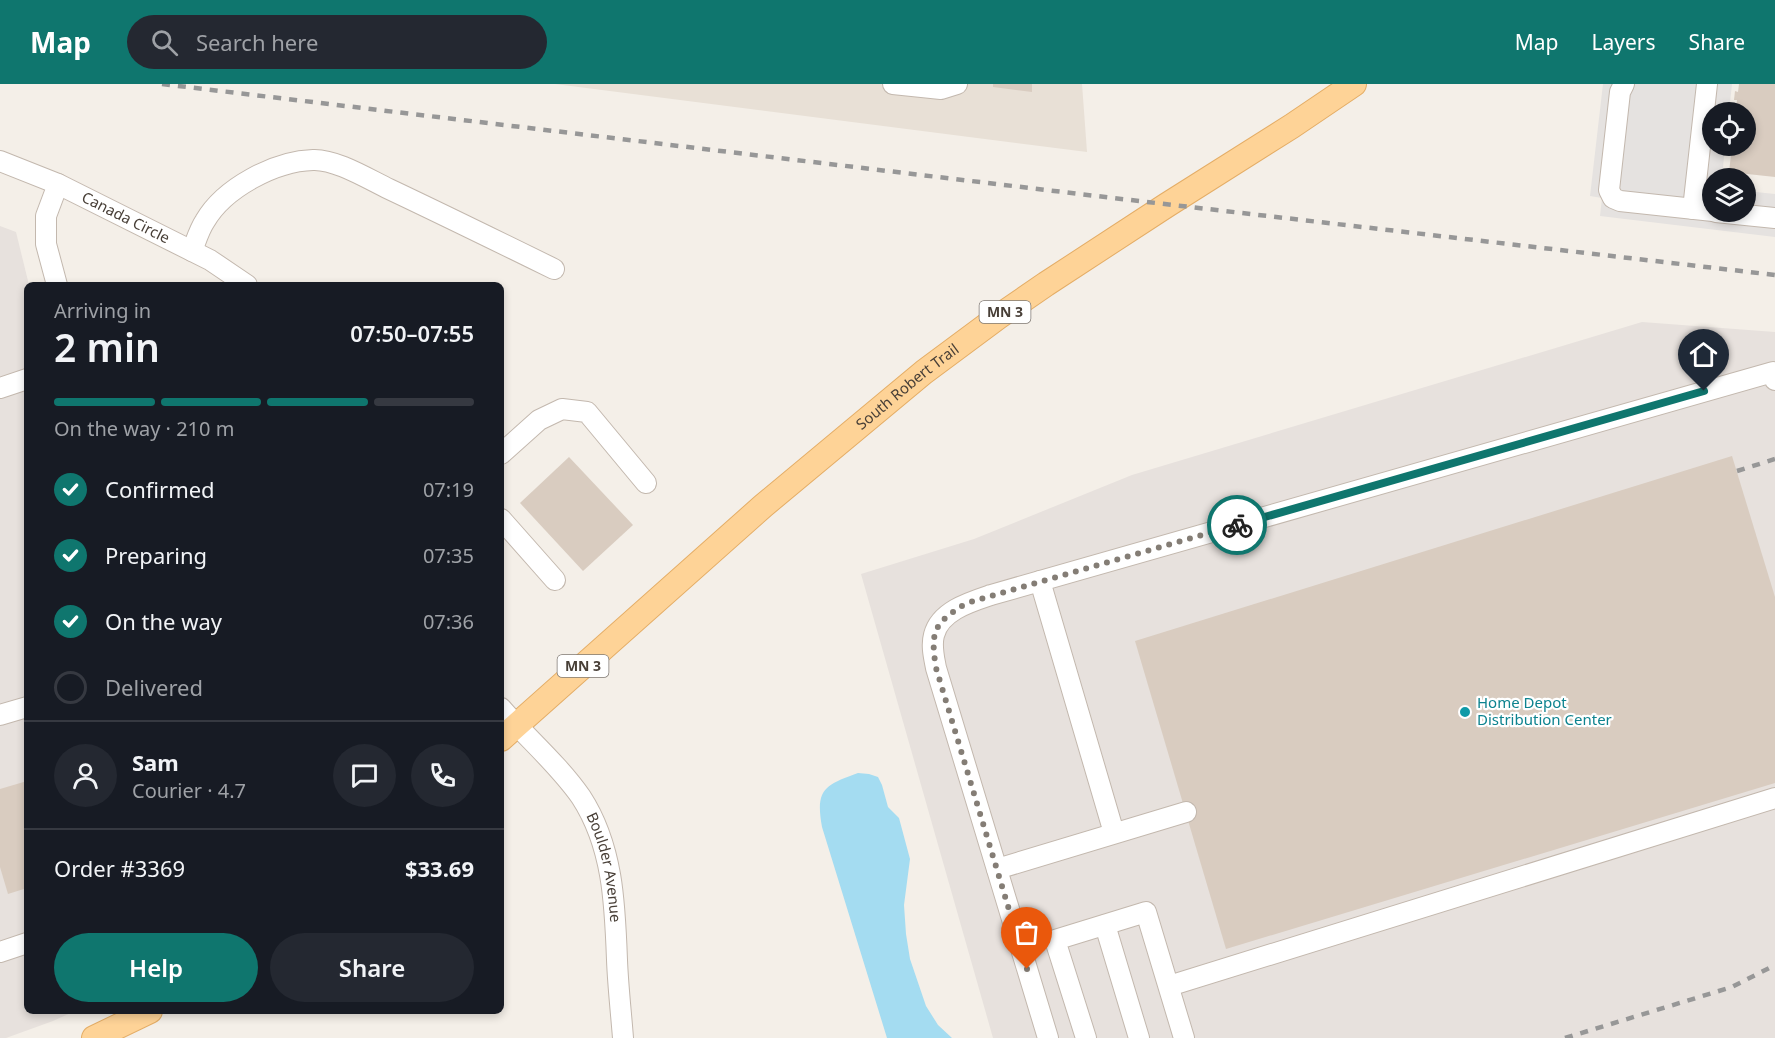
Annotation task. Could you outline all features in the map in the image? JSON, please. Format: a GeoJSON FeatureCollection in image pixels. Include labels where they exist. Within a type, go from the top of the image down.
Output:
{"type":"FeatureCollection","features":[{"type":"Feature","properties":{"kind":"main road","name":"South Robert Trail"},"geometry":{"type":"LineString","coordinates":[[506,724],[924,372],[1046,284],[1354,84]]}},
{"type":"Feature","properties":{"kind":"main road"},"geometry":{"type":"LineString","coordinates":[[94,1038],[144,1014]]}},
{"type":"Feature","properties":{"kind":"street"},"geometry":{"type":"LineString","coordinates":[[894,84],[941,89],[957,84]]}},
{"type":"Feature","properties":{"kind":"street"},"geometry":{"type":"LineString","coordinates":[[1624,84],[1620,92],[1609,190],[1613,198],[1620,201],[1702,210]]}},
{"type":"Feature","properties":{"kind":"street"},"geometry":{"type":"LineString","coordinates":[[1693,209],[1707,84]]}},
{"type":"Feature","properties":{"kind":"street"},"geometry":{"type":"LineString","coordinates":[[192,251],[205,220],[221,201],[246,182],[269,171],[314,159],[330,162],[352,171],[554,269]]}},
{"type":"Feature","properties":{"kind":"street","name":"Canada Circle"},"geometry":{"type":"LineString","coordinates":[[0,161],[58,184],[210,260],[243,282]]}},
{"type":"Feature","properties":{"kind":"street"},"geometry":{"type":"LineString","coordinates":[[56,282],[46,244],[46,216],[58,184]]}},
{"type":"Feature","properties":{"kind":"street"},"geometry":{"type":"LineString","coordinates":[[1756,216],[1775,218]]}},
{"type":"Feature","properties":{"kind":"street"},"geometry":{"type":"LineString","coordinates":[[1048,1038],[936,668],[932,646],[934,633],[940,623],[951,613],[967,603],[1040,581],[1773,372],[1775,380]]}},
{"type":"Feature","properties":{"kind":"street"},"geometry":{"type":"LineString","coordinates":[[0,387],[24,380]]}},
{"type":"Feature","properties":{"kind":"street"},"geometry":{"type":"LineString","coordinates":[[504,451],[539,420],[562,409],[587,412],[646,483]]}},
{"type":"Feature","properties":{"kind":"street"},"geometry":{"type":"LineString","coordinates":[[504,522],[555,580]]}},
{"type":"Feature","properties":{"kind":"street"},"geometry":{"type":"LineString","coordinates":[[1040,581],[1114,833]]}},
{"type":"Feature","properties":{"kind":"street"},"geometry":{"type":"LineString","coordinates":[[0,716],[24,708]]}},
{"type":"Feature","properties":{"kind":"street","name":"Boulder Avenue"},"geometry":{"type":"LineString","coordinates":[[506,724],[565,777],[592,816],[601,839],[614,897],[623,1038]]}},
{"type":"Feature","properties":{"kind":"street"},"geometry":{"type":"LineString","coordinates":[[1169,986],[1775,798]]}},
{"type":"Feature","properties":{"kind":"street"},"geometry":{"type":"LineString","coordinates":[[997,868],[1186,812]]}},
{"type":"Feature","properties":{"kind":"street"},"geometry":{"type":"LineString","coordinates":[[1086,1038],[1055,940],[1146,912],[1184,1038]]}},
{"type":"Feature","properties":{"kind":"street"},"geometry":{"type":"LineString","coordinates":[[1105,925],[1139,1038]]}},
{"type":"Feature","properties":{"kind":"street"},"geometry":{"type":"LineString","coordinates":[[0,952],[24,945]]}},
{"type":"Feature","properties":{"kind":"shaded area"},"geometry":{"type":"Polygon","coordinates":[[[555,84],[1082,84],[1087,152],[555,84]]]}},
{"type":"Feature","properties":{"kind":"shaded area"},"geometry":{"type":"Polygon","coordinates":[[[1603,84],[1732,84],[1730,102],[1702,102],[1702,156],[1724,156],[1723,168],[1702,168],[1702,222],[1756,222],[1756,192],[1775,194],[1775,237],[1600,216],[1602,198],[1590,196],[1603,84]]]}},
{"type":"Feature","properties":{"kind":"shaded area"},"geometry":{"type":"Polygon","coordinates":[[[0,226],[16,232],[28,282],[24,282],[24,1014],[68,1014],[6,1038],[0,1038],[0,226]]]}},
{"type":"Feature","properties":{"kind":"shaded area"},"geometry":{"type":"Polygon","coordinates":[[[1642,322],[1775,332],[1775,1038],[993,1038],[861,574],[974,539],[1132,475],[1642,322]]]}},
{"type":"Feature","properties":{"kind":"water"},"geometry":{"type":"Polygon","coordinates":[[[858,773],[878,777],[888,807],[899,818],[910,859],[904,905],[910,959],[926,1006],[938,1025],[952,1038],[887,1038],[822,827],[820,814],[820,804],[825,790],[837,781],[858,773]]]}},
{"type":"Feature","properties":{"kind":"building"},"geometry":{"type":"Polygon","coordinates":[[[993,84],[1032,84],[1032,92],[993,87],[993,84]]]}},
{"type":"Feature","properties":{"kind":"building"},"geometry":{"type":"Polygon","coordinates":[[[1739,84],[1775,84],[1775,177],[1756,175],[1756,168],[1729,168],[1731,156],[1756,156],[1756,102],[1737,102],[1734,100],[1735,91],[1738,92],[1739,84]]]}},
{"type":"Feature","properties":{"kind":"building","name":"Home Depot Distribution Center"},"geometry":{"type":"Polygon","coordinates":[[[1732,456],[1775,597],[1775,783],[1226,949],[1135,641],[1732,456]]]}},
{"type":"Feature","properties":{"kind":"building"},"geometry":{"type":"Polygon","coordinates":[[[569,457],[633,525],[583,571],[520,503],[569,457]]]}},
{"type":"Feature","properties":{"kind":"building"},"geometry":{"type":"Polygon","coordinates":[[[24,782],[24,889],[8,894],[0,867],[0,789],[24,782]]]}},
{"type":"Feature","properties":{"kind":"railway"},"geometry":{"type":"LineString","coordinates":[[162,84],[1775,275]]}},
{"type":"Feature","properties":{"kind":"railway"},"geometry":{"type":"LineString","coordinates":[[1737,471],[1775,459]]}},
{"type":"Feature","properties":{"kind":"railway"},"geometry":{"type":"LineString","coordinates":[[1565,1038],[1732,987],[1775,965]]}},
{"type":"Feature","properties":{"kind":"way so far"},"geometry":{"type":"LineString","coordinates":[[1027,969],[936,668],[932,646],[934,633],[940,623],[967,603],[1237,525]]}},
{"type":"Feature","properties":{"kind":"place","name":"Home Depot Distribution Center"},"geometry":{"type":"Point","coordinates":[1465,712]}},
{"type":"Feature","properties":{"kind":"route"},"geometry":{"type":"LineString","coordinates":[[1237,525],[1704,391]]}}]}
